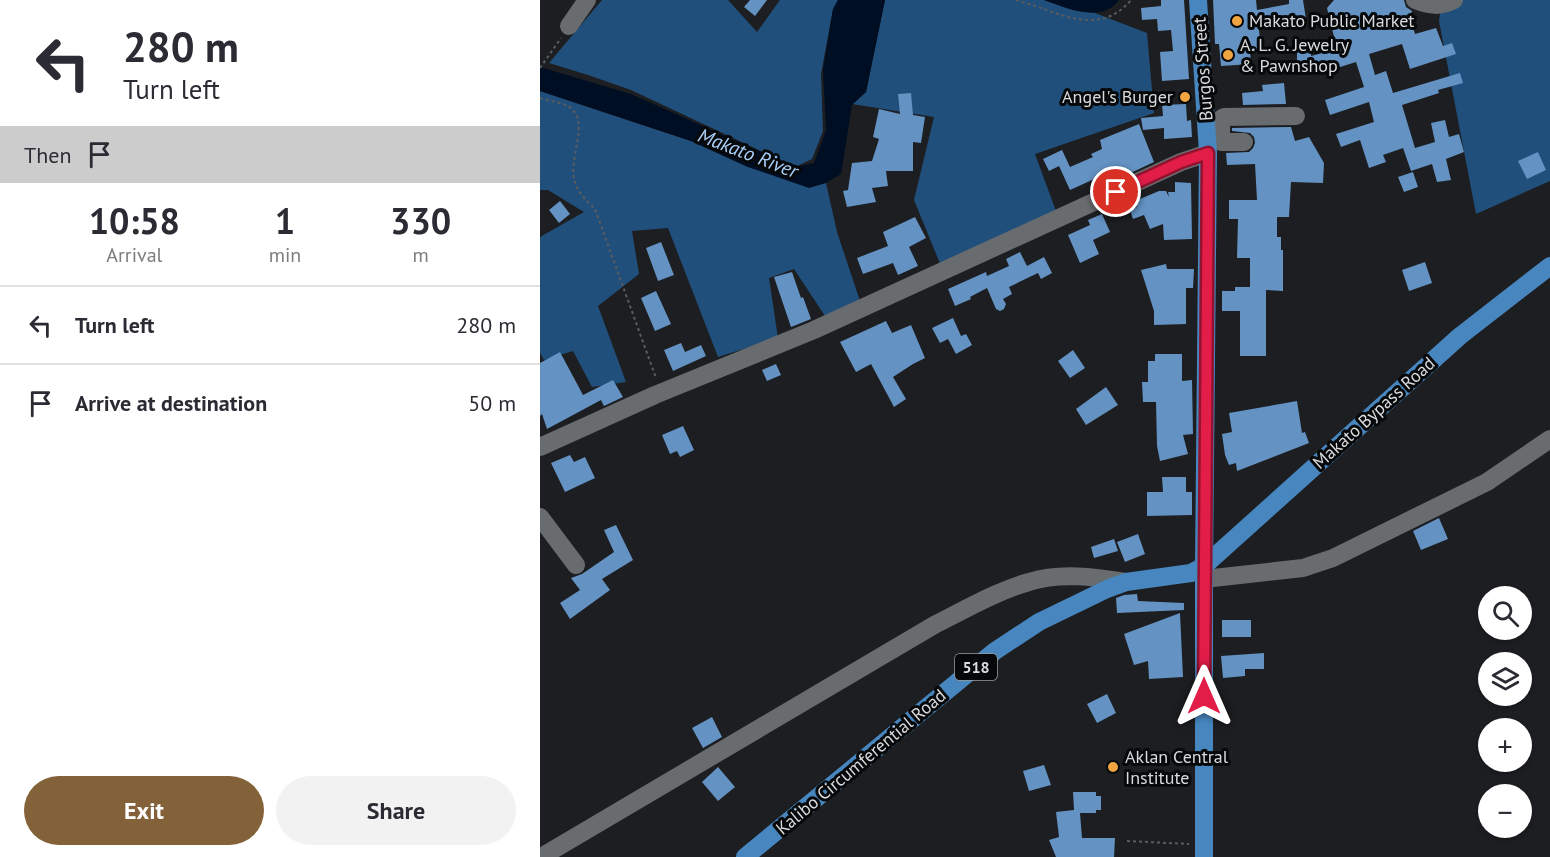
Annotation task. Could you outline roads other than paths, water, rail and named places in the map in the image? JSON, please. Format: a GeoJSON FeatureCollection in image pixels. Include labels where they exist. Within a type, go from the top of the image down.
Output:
{"type":"FeatureCollection","features":[{"type":"Feature","properties":{"kind":"main road","name":"Burgos Street"},"geometry":{"type":"LineString","coordinates":[[1198,0],[1214,134],[1208,153],[1204,851]]}},
{"type":"Feature","properties":{"kind":"main road","name":"Makato Bypass Road"},"geometry":{"type":"LineString","coordinates":[[1204,572],[1460,336],[1550,266]]}},
{"type":"Feature","properties":{"kind":"main road","name":"Kalibo Circumferential Road"},"geometry":{"type":"LineString","coordinates":[[745,857],[995,651],[1039,622],[1126,582],[1204,572]]}},
{"type":"Feature","properties":{"kind":"street"},"geometry":{"type":"LineString","coordinates":[[569,26],[587,0]]}},
{"type":"Feature","properties":{"kind":"street"},"geometry":{"type":"LineString","coordinates":[[1415,0],[1437,6],[1454,0]]}},
{"type":"Feature","properties":{"kind":"street"},"geometry":{"type":"LineString","coordinates":[[1244,142],[1222,143],[1214,134],[1224,117],[1296,116]]}},
{"type":"Feature","properties":{"kind":"street"},"geometry":{"type":"LineString","coordinates":[[540,447],[655,395],[814,330],[1181,162],[1208,153]]}},
{"type":"Feature","properties":{"kind":"street"},"geometry":{"type":"LineString","coordinates":[[1204,572],[1303,568],[1333,558],[1487,482],[1550,439]]}},
{"type":"Feature","properties":{"kind":"street"},"geometry":{"type":"LineString","coordinates":[[540,517],[576,565]]}},
{"type":"Feature","properties":{"kind":"street"},"geometry":{"type":"LineString","coordinates":[[541,857],[936,624],[973,605],[1030,581],[1092,577],[1126,582]]}},
{"type":"Feature","properties":{"kind":"water","name":"Makato River"},"geometry":{"type":"Polygon","coordinates":[[[838,0],[885,0],[866,92],[852,105],[841,174],[826,183],[809,188],[748,167],[691,141],[540,91],[540,67],[631,94],[795,167],[814,163],[826,130],[823,70],[833,9],[838,0]]]}},
{"type":"Feature","properties":{"kind":"water"},"geometry":{"type":"Polygon","coordinates":[[[1044,0],[1119,0],[1112,7],[1093,13],[1073,10],[1044,0]]]}},
{"type":"Feature","properties":{"kind":"place","name":"Makato Public Market"},"geometry":{"type":"Point","coordinates":[1237,21]}},
{"type":"Feature","properties":{"kind":"place","name":"A. L. G. Jewelry & Pawnshop"},"geometry":{"type":"Point","coordinates":[1228,55]}},
{"type":"Feature","properties":{"kind":"place","name":"Angel's Burger"},"geometry":{"type":"Point","coordinates":[1185,97]}},
{"type":"Feature","properties":{"kind":"place","name":"Aklan Central Institute"},"geometry":{"type":"Point","coordinates":[1113,767]}}]}
